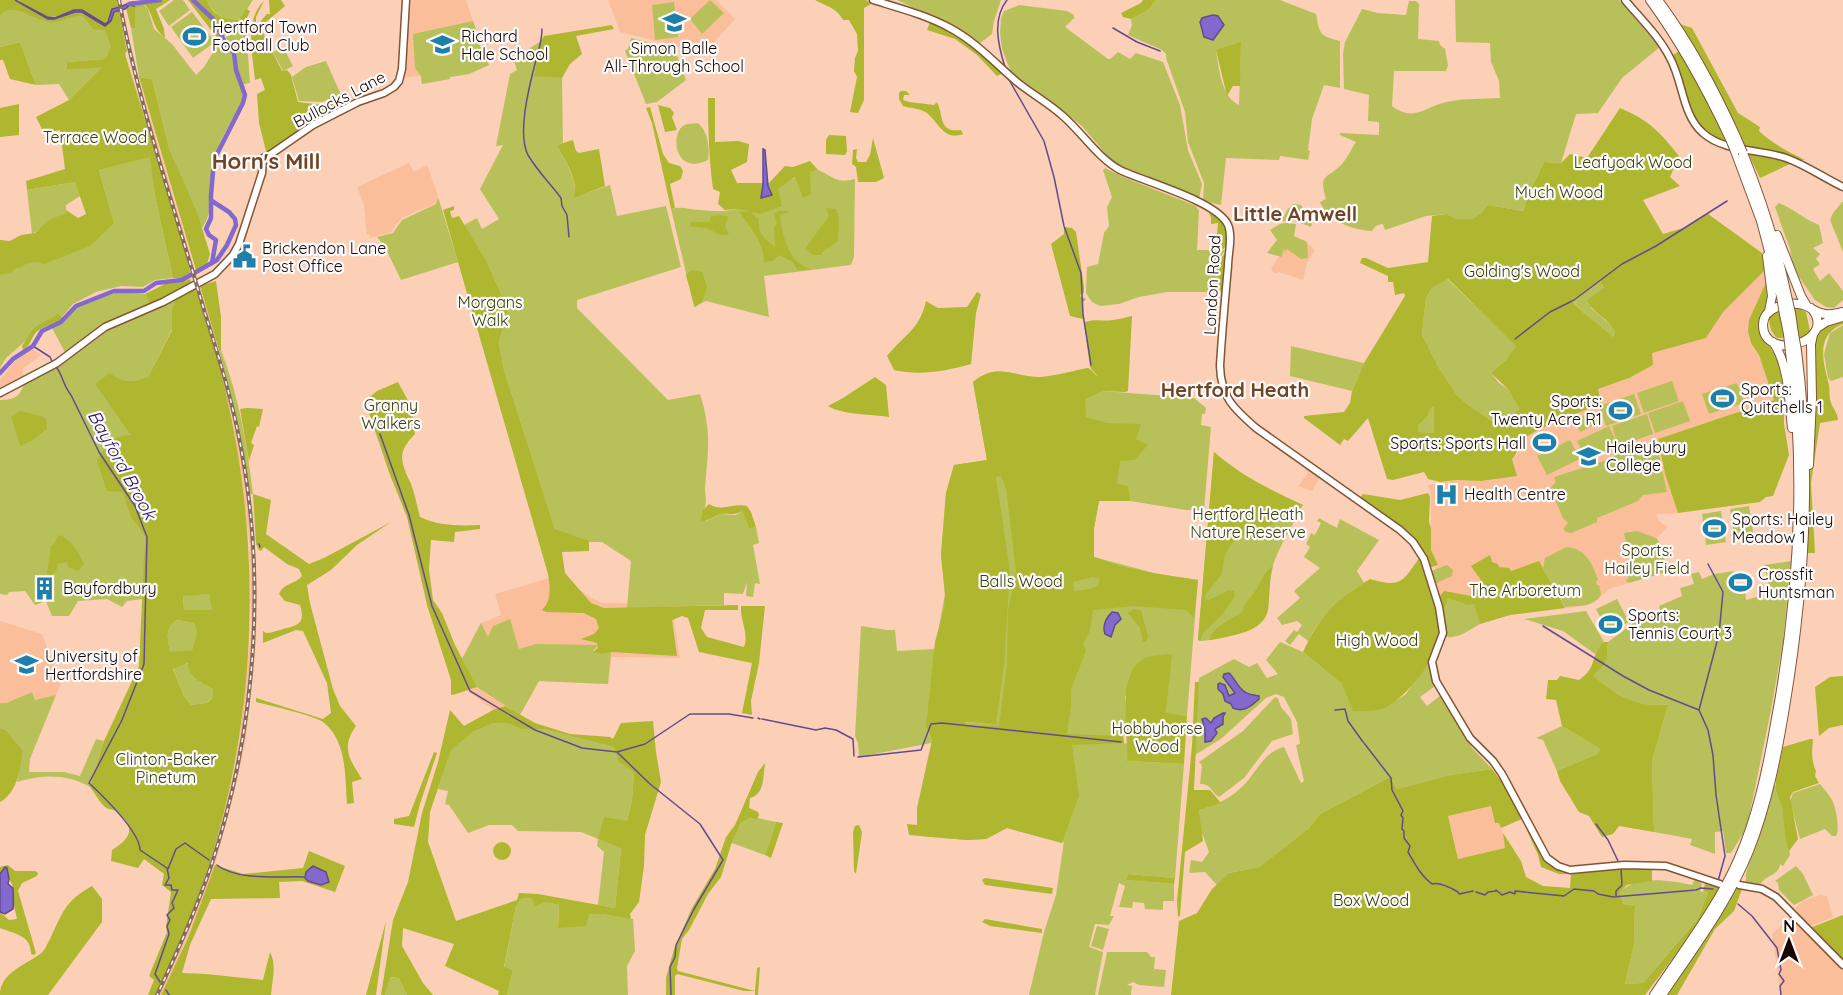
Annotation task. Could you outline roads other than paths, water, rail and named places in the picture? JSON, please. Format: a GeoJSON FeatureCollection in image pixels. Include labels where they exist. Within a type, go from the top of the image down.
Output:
{"type":"FeatureCollection","features":[{"type":"Feature","properties":{"kind":"highway"},"geometry":{"type":"LineString","coordinates":[[1650,0],[1672,30],[1734,139]]}},
{"type":"Feature","properties":{"kind":"highway"},"geometry":{"type":"LineString","coordinates":[[1654,995],[1729,878],[1744,846],[1755,813],[1781,694],[1800,555],[1810,448],[1811,344],[1816,317],[1801,296],[1705,74],[1658,0]]}},
{"type":"Feature","properties":{"kind":"highway"},"geometry":{"type":"LineString","coordinates":[[1752,185],[1784,296],[1794,352],[1804,447],[1804,519]]}},
{"type":"Feature","properties":{"kind":"highway"},"geometry":{"type":"LineString","coordinates":[[1752,185],[1772,296],[1763,329],[1768,339],[1785,345],[1800,343],[1826,322],[1843,314]]}},
{"type":"Feature","properties":{"kind":"highway"},"geometry":{"type":"LineString","coordinates":[[1769,311],[1792,304],[1809,307],[1826,315],[1843,314]]}},
{"type":"Feature","properties":{"kind":"highway"},"geometry":{"type":"LineString","coordinates":[[1662,995],[1734,883],[1749,852],[1777,753],[1786,703],[1795,639],[1800,555],[1794,443],[1788,396],[1780,358],[1773,342]]}},
{"type":"Feature","properties":{"kind":"highway"},"geometry":{"type":"LineString","coordinates":[[1794,352],[1798,512]]}},
{"type":"Feature","properties":{"kind":"highway"},"geometry":{"type":"LineString","coordinates":[[1648,995],[1695,934]]}},
{"type":"Feature","properties":{"kind":"highway"},"geometry":{"type":"LineString","coordinates":[[1667,995],[1691,952]]}},
{"type":"Feature","properties":{"kind":"main road","name":"Bullocks Lane"},"geometry":{"type":"LineString","coordinates":[[0,393],[57,363],[105,327],[158,305],[214,274],[235,252],[262,173],[263,158],[313,125],[358,102],[384,93],[397,83],[401,76],[403,62],[406,0]]}},
{"type":"Feature","properties":{"kind":"main road","name":"London Road"},"geometry":{"type":"LineString","coordinates":[[873,0],[951,28],[1062,116],[1104,158],[1118,168],[1202,204],[1223,218],[1229,232],[1220,366],[1225,395],[1237,411],[1256,428],[1409,538],[1420,553],[1428,570],[1444,626],[1442,638],[1432,662],[1436,681],[1470,738],[1498,767],[1544,854],[1564,869],[1661,865],[1720,884]]}},
{"type":"Feature","properties":{"kind":"main road"},"geometry":{"type":"LineString","coordinates":[[1624,0],[1667,52],[1679,77],[1691,117],[1705,135],[1725,144],[1804,165],[1843,188]]}},
{"type":"Feature","properties":{"kind":"main road"},"geometry":{"type":"LineString","coordinates":[[1740,885],[1762,889],[1779,899],[1843,966]]}},
{"type":"Feature","properties":{"kind":"waterway"},"geometry":{"type":"LineString","coordinates":[[129,4],[160,0]]}},
{"type":"Feature","properties":{"kind":"waterway"},"geometry":{"type":"LineString","coordinates":[[193,0],[213,19],[226,44],[234,53],[236,70],[245,95],[214,160],[211,218],[206,229],[209,235],[216,240],[212,263]]}},
{"type":"Feature","properties":{"kind":"waterway"},"geometry":{"type":"LineString","coordinates":[[1005,67],[1000,50],[998,24],[999,15],[1007,0]]}},
{"type":"Feature","properties":{"kind":"waterway"},"geometry":{"type":"LineString","coordinates":[[1113,28],[1137,42],[1160,51]]}},
{"type":"Feature","properties":{"kind":"waterway"},"geometry":{"type":"LineString","coordinates":[[542,29],[525,110],[525,146],[532,161],[561,198],[567,215],[569,237]]}},
{"type":"Feature","properties":{"kind":"waterway"},"geometry":{"type":"LineString","coordinates":[[1008,78],[1044,141],[1064,226],[1081,273],[1083,314],[1091,365]]}},
{"type":"Feature","properties":{"kind":"waterway"},"geometry":{"type":"LineString","coordinates":[[0,373],[13,359],[33,346],[42,331],[61,322],[76,306],[114,291],[144,291],[156,283],[182,280],[217,260],[236,225],[235,219],[229,212],[212,201]]}},
{"type":"Feature","properties":{"kind":"waterway"},"geometry":{"type":"LineString","coordinates":[[1515,339],[1550,312],[1574,300],[1622,264],[1656,246],[1727,201]]}},
{"type":"Feature","properties":{"kind":"waterway","name":"Bayford Brook"},"geometry":{"type":"LineString","coordinates":[[33,346],[50,357],[52,361]]}},
{"type":"Feature","properties":{"kind":"waterway","name":"Bayford Brook"},"geometry":{"type":"LineString","coordinates":[[56,367],[99,452],[135,506],[147,537],[144,664],[122,720],[89,783],[128,824],[140,850],[167,868],[169,878],[165,885],[171,885],[172,890],[178,890],[172,903],[174,908],[167,915],[170,920],[167,926],[169,934],[155,974],[160,982]]}},
{"type":"Feature","properties":{"kind":"waterway"},"geometry":{"type":"LineString","coordinates":[[380,434],[409,515],[432,606],[470,691],[535,730],[582,748],[617,752],[645,744],[690,714],[729,714],[753,718]]}},
{"type":"Feature","properties":{"kind":"waterway"},"geometry":{"type":"LineString","coordinates":[[1708,564],[1723,592],[1719,634],[1699,710],[1708,730],[1713,755],[1725,856],[1718,881]]}},
{"type":"Feature","properties":{"kind":"waterway"},"geometry":{"type":"LineString","coordinates":[[1543,626],[1623,676],[1649,690],[1699,710]]}},
{"type":"Feature","properties":{"kind":"waterway"},"geometry":{"type":"LineString","coordinates":[[1335,710],[1345,709],[1348,721],[1363,742]]}},
{"type":"Feature","properties":{"kind":"waterway"},"geometry":{"type":"LineString","coordinates":[[762,719],[816,730],[825,728],[836,730],[853,739],[854,756]]}},
{"type":"Feature","properties":{"kind":"waterway"},"geometry":{"type":"LineString","coordinates":[[858,757],[921,750],[931,724],[942,723],[1121,742]]}},
{"type":"Feature","properties":{"kind":"waterway"},"geometry":{"type":"LineString","coordinates":[[1364,743],[1391,778],[1392,790],[1403,811],[1402,829],[1404,838],[1410,846],[1408,852],[1421,874],[1432,884],[1445,886],[1459,894],[1473,891]]}},
{"type":"Feature","properties":{"kind":"waterway"},"geometry":{"type":"LineString","coordinates":[[617,752],[650,784],[700,824],[723,860],[676,945],[675,957],[670,967],[671,995]]}},
{"type":"Feature","properties":{"kind":"waterway"},"geometry":{"type":"LineString","coordinates":[[1596,824],[1608,840],[1619,863]]}},
{"type":"Feature","properties":{"kind":"waterway"},"geometry":{"type":"LineString","coordinates":[[168,869],[176,849],[185,843],[209,860]]}},
{"type":"Feature","properties":{"kind":"waterway"},"geometry":{"type":"LineString","coordinates":[[217,865],[225,870],[247,876],[305,877]]}},
{"type":"Feature","properties":{"kind":"waterway"},"geometry":{"type":"LineString","coordinates":[[1616,896],[1616,891],[1622,885],[1621,868]]}},
{"type":"Feature","properties":{"kind":"waterway"},"geometry":{"type":"LineString","coordinates":[[1476,892],[1485,895],[1496,890],[1502,895],[1510,892],[1515,894],[1515,891],[1564,896],[1574,889],[1594,891],[1613,897],[1701,888],[1713,889]]}},
{"type":"Feature","properties":{"kind":"waterway"},"geometry":{"type":"LineString","coordinates":[[1738,904],[1752,916],[1777,948],[1781,970],[1779,974],[1784,981],[1780,986],[1781,995]]}},
{"type":"Feature","properties":{"kind":"waterway","name":"Bayford Brook"},"geometry":{"type":"LineString","coordinates":[[166,990],[169,995]]}},
{"type":"Feature","properties":{"kind":"railway"},"geometry":{"type":"LineString","coordinates":[[119,0],[147,118],[218,356],[237,428],[247,482],[255,593],[248,704],[227,813],[199,899],[157,995]]}},
{"type":"Feature","properties":{"kind":"place","name":"Simon Balle All-Through School"},"geometry":{"type":"Point","coordinates":[674,23]}},
{"type":"Feature","properties":{"kind":"place","name":"Hertford Town Football Club"},"geometry":{"type":"Point","coordinates":[194,36]}},
{"type":"Feature","properties":{"kind":"place","name":"Richard Hale School"},"geometry":{"type":"Point","coordinates":[443,45]}},
{"type":"Feature","properties":{"kind":"place","name":"Brickendon Lane Post Office"},"geometry":{"type":"Point","coordinates":[244,257]}},
{"type":"Feature","properties":{"kind":"place","name":"Sports: Quitchells 1"},"geometry":{"type":"Point","coordinates":[1723,398]}},
{"type":"Feature","properties":{"kind":"place","name":"Sports: Twenty Acre R1"},"geometry":{"type":"Point","coordinates":[1620,410]}},
{"type":"Feature","properties":{"kind":"place","name":"Sports: Sports Hall"},"geometry":{"type":"Point","coordinates":[1544,443]}},
{"type":"Feature","properties":{"kind":"place","name":"Haileybury College"},"geometry":{"type":"Point","coordinates":[1588,456]}},
{"type":"Feature","properties":{"kind":"place","name":"Health Centre"},"geometry":{"type":"Point","coordinates":[1446,494]}},
{"type":"Feature","properties":{"kind":"place","name":"Sports: Hailey Meadow 1"},"geometry":{"type":"Point","coordinates":[1714,528]}},
{"type":"Feature","properties":{"kind":"place","name":"Crossfit Huntsman"},"geometry":{"type":"Point","coordinates":[1740,583]}},
{"type":"Feature","properties":{"kind":"place","name":"Bayfordbury"},"geometry":{"type":"Point","coordinates":[45,588]}},
{"type":"Feature","properties":{"kind":"place","name":"Sports: Tennis Court 3"},"geometry":{"type":"Point","coordinates":[1610,624]}},
{"type":"Feature","properties":{"kind":"place","name":"University of Hertfordshire"},"geometry":{"type":"Point","coordinates":[27,665]}},
{"type":"Feature","properties":{"kind":"district","name":"Horn's Mill"},"geometry":{"type":"Point","coordinates":[266,161]}},
{"type":"Feature","properties":{"kind":"district","name":"Little Amwell"},"geometry":{"type":"Point","coordinates":[1295,214]}},
{"type":"Feature","properties":{"kind":"district","name":"Hertford Heath"},"geometry":{"type":"Point","coordinates":[1235,390]}},
{"type":"Feature","properties":{"kind":"park label","name":"Terrace Wood"},"geometry":{"type":"Point","coordinates":[95,137]}},
{"type":"Feature","properties":{"kind":"park label","name":"Leafyoak Wood"},"geometry":{"type":"Point","coordinates":[1633,162]}},
{"type":"Feature","properties":{"kind":"park label","name":"Much Wood"},"geometry":{"type":"Point","coordinates":[1559,192]}},
{"type":"Feature","properties":{"kind":"park label","name":"Golding's Wood"},"geometry":{"type":"Point","coordinates":[1522,271]}},
{"type":"Feature","properties":{"kind":"park label","name":"Morgans Walk"},"geometry":{"type":"Point","coordinates":[490,311]}},
{"type":"Feature","properties":{"kind":"park label","name":"Granny Walkers"},"geometry":{"type":"Point","coordinates":[391,414]}},
{"type":"Feature","properties":{"kind":"park label","name":"Hertford Heath Nature Reserve"},"geometry":{"type":"Point","coordinates":[1248,523]}},
{"type":"Feature","properties":{"kind":"park label","name":"Sports: Hailey Field"},"geometry":{"type":"Point","coordinates":[1647,559]}},
{"type":"Feature","properties":{"kind":"park label","name":"Balls Wood"},"geometry":{"type":"Point","coordinates":[1021,581]}},
{"type":"Feature","properties":{"kind":"park label","name":"The Arboretum"},"geometry":{"type":"Point","coordinates":[1525,590]}},
{"type":"Feature","properties":{"kind":"park label","name":"High Wood"},"geometry":{"type":"Point","coordinates":[1377,640]}},
{"type":"Feature","properties":{"kind":"park label","name":"Hobbyhorse Wood"},"geometry":{"type":"Point","coordinates":[1157,737]}},
{"type":"Feature","properties":{"kind":"park label","name":"Clinton-Baker Pinetum"},"geometry":{"type":"Point","coordinates":[166,768]}},
{"type":"Feature","properties":{"kind":"park label","name":"Box Wood"},"geometry":{"type":"Point","coordinates":[1371,900]}}]}
